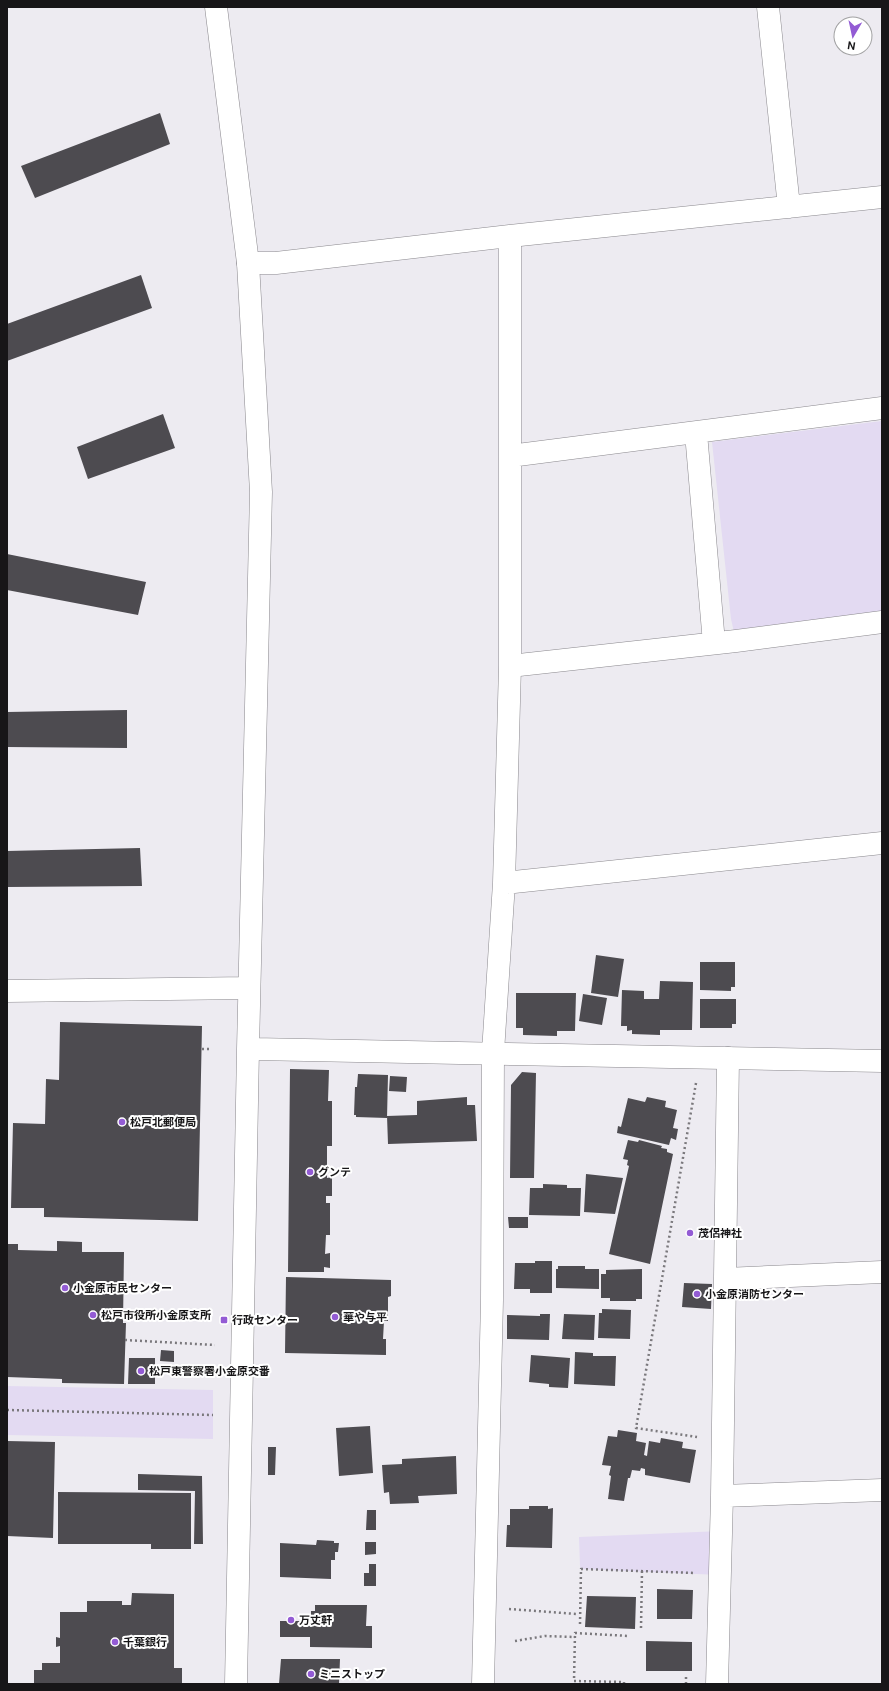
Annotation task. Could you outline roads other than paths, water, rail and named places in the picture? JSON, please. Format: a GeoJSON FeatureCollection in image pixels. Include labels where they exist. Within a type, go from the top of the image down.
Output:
{"type":"FeatureCollection","features":[{"type":"Feature","properties":{"kind":"street"},"geometry":{"type":"LineString","coordinates":[[216,7],[248,263],[261,492],[249,988],[236,1684]]}},
{"type":"Feature","properties":{"kind":"street"},"geometry":{"type":"LineString","coordinates":[[768,7],[789,207]]}},
{"type":"Feature","properties":{"kind":"street"},"geometry":{"type":"LineString","coordinates":[[248,263],[276,263],[510,236],[882,197]]}},
{"type":"Feature","properties":{"kind":"street"},"geometry":{"type":"LineString","coordinates":[[483,1684],[492,1300],[493,1052],[504,883],[510,666],[510,236]]}},
{"type":"Feature","properties":{"kind":"street"},"geometry":{"type":"LineString","coordinates":[[510,456],[882,408]]}},
{"type":"Feature","properties":{"kind":"street"},"geometry":{"type":"LineString","coordinates":[[696,433],[714,643]]}},
{"type":"Feature","properties":{"kind":"street"},"geometry":{"type":"LineString","coordinates":[[510,666],[882,622]]}},
{"type":"Feature","properties":{"kind":"street"},"geometry":{"type":"LineString","coordinates":[[504,883],[882,843]]}},
{"type":"Feature","properties":{"kind":"street"},"geometry":{"type":"LineString","coordinates":[[7,991],[249,988]]}},
{"type":"Feature","properties":{"kind":"street"},"geometry":{"type":"LineString","coordinates":[[248,1049],[493,1052],[882,1061]]}},
{"type":"Feature","properties":{"kind":"street"},"geometry":{"type":"LineString","coordinates":[[717,1684],[722,1496],[728,1058]]}},
{"type":"Feature","properties":{"kind":"street"},"geometry":{"type":"LineString","coordinates":[[725,1279],[882,1272]]}},
{"type":"Feature","properties":{"kind":"street"},"geometry":{"type":"LineString","coordinates":[[722,1496],[882,1490]]}},
{"type":"Feature","properties":{"kind":"place","name":"松戸北郵便局"},"geometry":{"type":"Point","coordinates":[122,1122]}},
{"type":"Feature","properties":{"kind":"place","name":"グンテ"},"geometry":{"type":"Point","coordinates":[310,1172]}},
{"type":"Feature","properties":{"kind":"place","name":"茂侶神社"},"geometry":{"type":"Point","coordinates":[690,1233]}},
{"type":"Feature","properties":{"kind":"place","name":"小金原市民センター"},"geometry":{"type":"Point","coordinates":[65,1288]}},
{"type":"Feature","properties":{"kind":"place","name":"小金原消防センター"},"geometry":{"type":"Point","coordinates":[697,1294]}},
{"type":"Feature","properties":{"kind":"place","name":"松戸市役所小金原支所"},"geometry":{"type":"Point","coordinates":[93,1315]}},
{"type":"Feature","properties":{"kind":"place","name":"華や与平"},"geometry":{"type":"Point","coordinates":[335,1317]}},
{"type":"Feature","properties":{"kind":"place","name":"行政センター"},"geometry":{"type":"Point","coordinates":[224,1320]}},
{"type":"Feature","properties":{"kind":"place","name":"松戸東警察署小金原交番"},"geometry":{"type":"Point","coordinates":[141,1371]}},
{"type":"Feature","properties":{"kind":"place","name":"万丈軒"},"geometry":{"type":"Point","coordinates":[291,1620]}},
{"type":"Feature","properties":{"kind":"place","name":"千葉銀行"},"geometry":{"type":"Point","coordinates":[115,1642]}},
{"type":"Feature","properties":{"kind":"place","name":"ミニストップ"},"geometry":{"type":"Point","coordinates":[311,1674]}}]}
